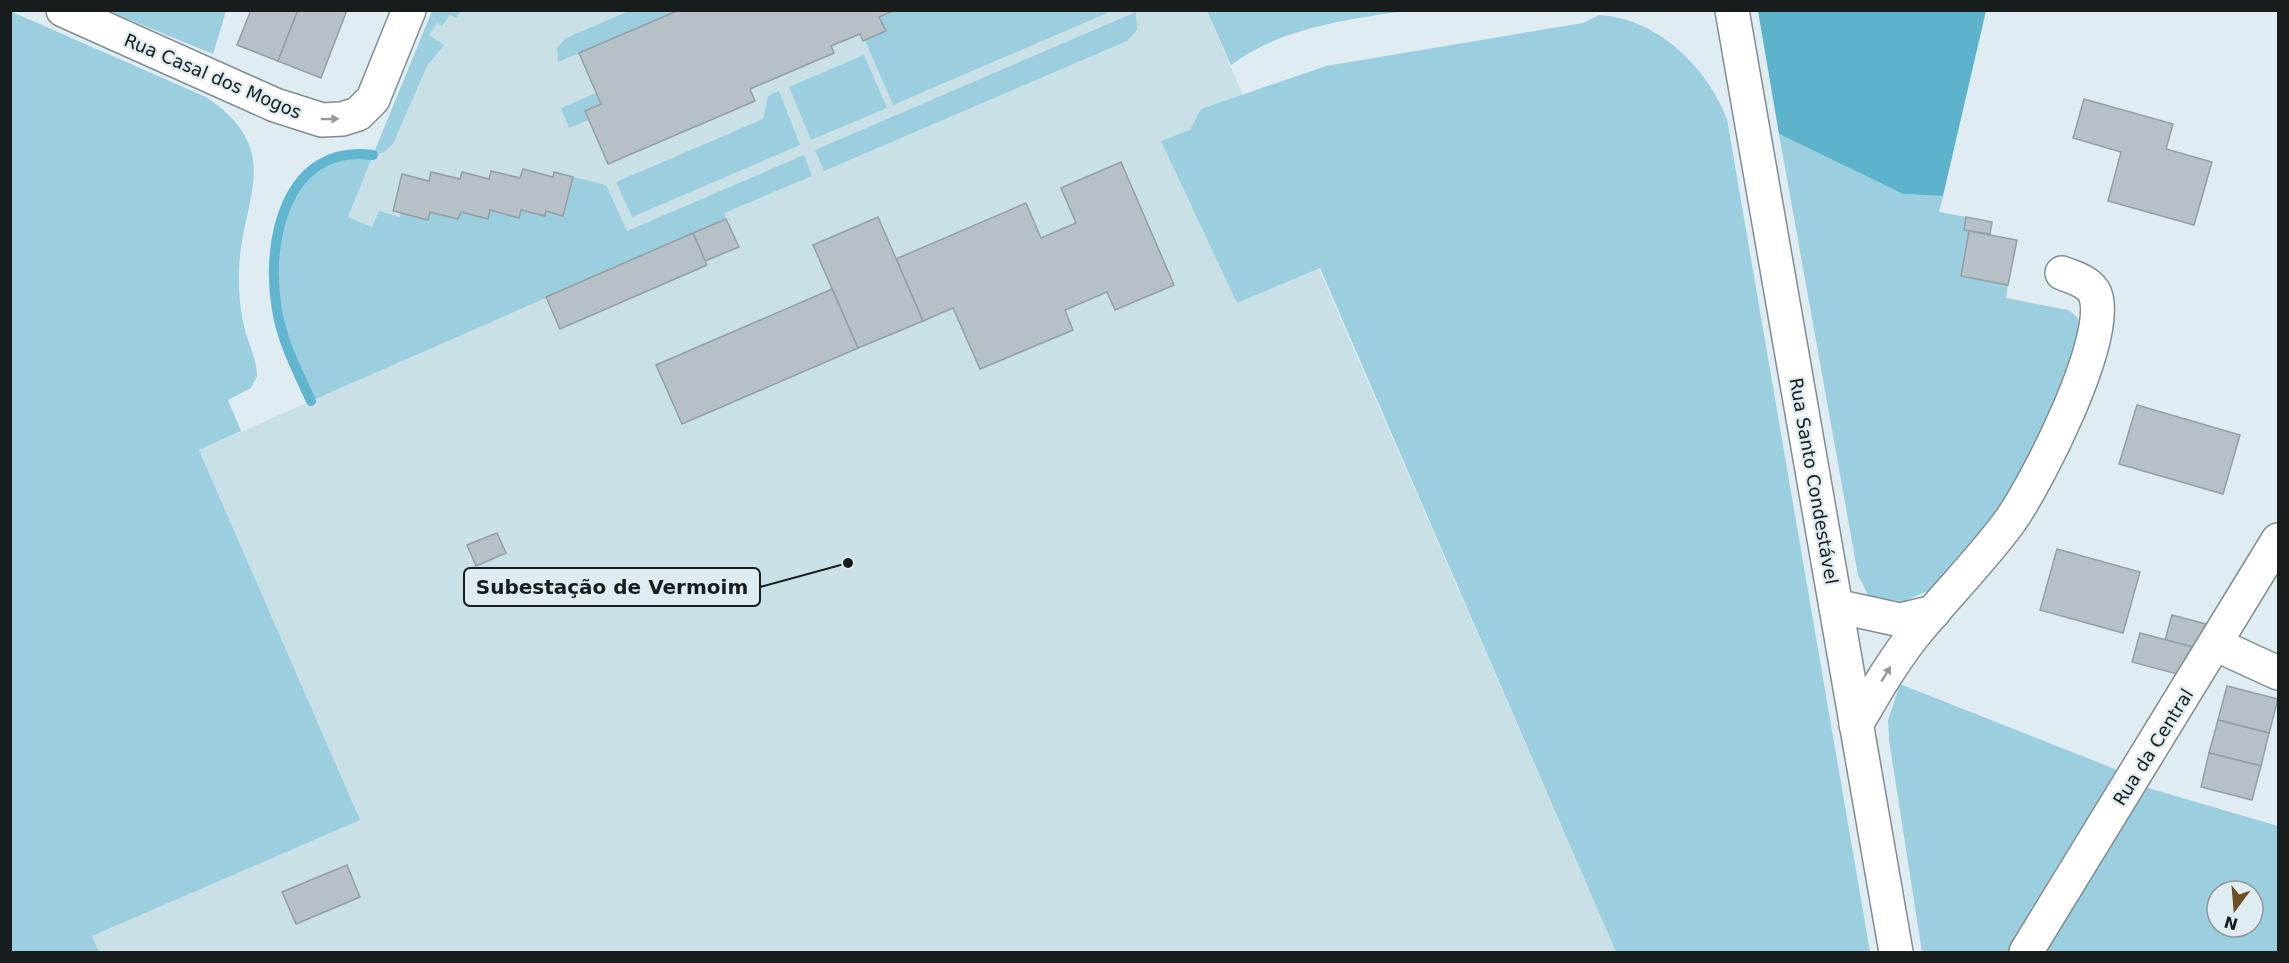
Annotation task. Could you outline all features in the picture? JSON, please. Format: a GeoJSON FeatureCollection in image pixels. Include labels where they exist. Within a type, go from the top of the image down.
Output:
{"type":"FeatureCollection","features":[{"type":"Feature","properties":{"kind":"street","name":"Rua Casal dos Mogos"},"geometry":{"type":"LineString","coordinates":[[63,10],[275,105],[322,120],[342,119],[358,114],[373,99],[409,10]]}},
{"type":"Feature","properties":{"kind":"street","name":"Rua Santo Condestável"},"geometry":{"type":"LineString","coordinates":[[1732,10],[1896,952]]}},
{"type":"Feature","properties":{"kind":"street"},"geometry":{"type":"LineString","coordinates":[[1856,724],[1889,667],[2010,521],[2041,468],[2070,406],[2094,340],[2098,306],[2094,292],[2086,282],[2062,273]]}},
{"type":"Feature","properties":{"kind":"street","name":"Rua da Central"},"geometry":{"type":"LineString","coordinates":[[2026,952],[2217,645],[2278,540]]}},
{"type":"Feature","properties":{"kind":"street"},"geometry":{"type":"LineString","coordinates":[[1836,606],[1900,620],[1934,612]]}},
{"type":"Feature","properties":{"kind":"street"},"geometry":{"type":"LineString","coordinates":[[2217,645],[2278,673]]}},
{"type":"Feature","properties":{"kind":"shaded area"},"geometry":{"type":"Polygon","coordinates":[[[1206,10],[1616,952],[99,952],[92,936],[359,820],[199,450],[371,375],[326,270],[432,11],[1206,10]]]}},
{"type":"Feature","properties":{"kind":"shaded area"},"geometry":{"type":"Polygon","coordinates":[[[10,11],[206,97],[232,118],[247,139],[253,160],[253,182],[240,254],[239,289],[243,319],[257,376],[251,388],[228,400],[241,431],[199,450],[360,820],[92,936],[99,952],[11,952],[10,11]]]}},
{"type":"Feature","properties":{"kind":"shaded area"},"geometry":{"type":"Polygon","coordinates":[[[108,11],[226,11],[213,54],[108,11]]]}},
{"type":"Feature","properties":{"kind":"shaded area"},"geometry":{"type":"Polygon","coordinates":[[[432,11],[461,11],[456,18],[450,15],[442,26],[437,23],[429,35],[444,45],[427,66],[393,144],[384,152],[373,155],[432,11]]]}},
{"type":"Feature","properties":{"kind":"shaded area"},"geometry":{"type":"Polygon","coordinates":[[[629,11],[679,11],[558,62],[557,48],[566,38],[629,11]]]}},
{"type":"Feature","properties":{"kind":"shaded area"},"geometry":{"type":"Polygon","coordinates":[[[895,11],[1112,11],[893,105],[865,40],[885,31],[879,17],[895,11]]]}},
{"type":"Feature","properties":{"kind":"shaded area"},"geometry":{"type":"Polygon","coordinates":[[[1207,11],[1404,11],[1336,22],[1292,34],[1250,52],[1231,65],[1207,11]]]}},
{"type":"Feature","properties":{"kind":"shaded area"},"geometry":{"type":"Polygon","coordinates":[[[1758,11],[1986,11],[1943,196],[1903,194],[1779,134],[1758,11]]]}},
{"type":"Feature","properties":{"kind":"shaded area"},"geometry":{"type":"Polygon","coordinates":[[[1136,12],[1137,30],[1127,41],[824,171],[815,150],[1136,12]]]}},
{"type":"Feature","properties":{"kind":"shaded area"},"geometry":{"type":"Polygon","coordinates":[[[1599,15],[1620,18],[1641,25],[1677,49],[1707,81],[1727,119],[1870,952],[1616,952],[1320,268],[1237,303],[1161,141],[1190,130],[1201,109],[1326,66],[1583,23],[1599,15]]]}},
{"type":"Feature","properties":{"kind":"shaded area"},"geometry":{"type":"Polygon","coordinates":[[[864,55],[887,108],[811,140],[789,87],[864,55]]]}},
{"type":"Feature","properties":{"kind":"shaded area"},"geometry":{"type":"Polygon","coordinates":[[[779,91],[800,145],[632,217],[616,182],[763,119],[768,96],[779,91]]]}},
{"type":"Feature","properties":{"kind":"shaded area"},"geometry":{"type":"Polygon","coordinates":[[[596,93],[601,104],[585,111],[589,120],[569,128],[561,108],[596,93]]]}},
{"type":"Feature","properties":{"kind":"shaded area"},"geometry":{"type":"Polygon","coordinates":[[[1779,134],[1903,194],[1943,196],[1939,212],[1966,217],[1964,230],[1969,231],[1961,276],[2008,285],[2006,298],[2068,310],[2075,315],[2080,325],[2081,338],[2040,446],[1975,544],[1934,588],[1905,601],[1873,599],[1868,595],[1858,575],[1779,134]]]}},
{"type":"Feature","properties":{"kind":"shaded area"},"geometry":{"type":"Polygon","coordinates":[[[373,155],[348,217],[372,227],[379,211],[400,217],[401,213],[428,220],[430,212],[458,219],[461,212],[488,219],[490,210],[519,218],[521,210],[545,216],[546,211],[563,216],[573,177],[606,185],[627,231],[804,155],[812,176],[724,213],[726,219],[311,401],[279,322],[274,283],[274,255],[279,228],[287,203],[300,182],[319,166],[343,156],[373,155]]]}},
{"type":"Feature","properties":{"kind":"shaded area"},"geometry":{"type":"Polygon","coordinates":[[[1900,684],[2120,771],[2013,952],[1922,952],[1889,740],[1888,720],[1900,684]]]}},
{"type":"Feature","properties":{"kind":"shaded area"},"geometry":{"type":"Polygon","coordinates":[[[2145,787],[2278,826],[2278,952],[2036,952],[2145,787]]]}},
{"type":"Feature","properties":{"kind":"building"},"geometry":{"type":"Polygon","coordinates":[[[251,10],[298,10],[278,61],[237,45],[251,10]]]}},
{"type":"Feature","properties":{"kind":"building"},"geometry":{"type":"Polygon","coordinates":[[[298,10],[347,10],[321,78],[278,61],[298,10]]]}},
{"type":"Feature","properties":{"kind":"building"},"geometry":{"type":"Polygon","coordinates":[[[679,10],[895,10],[879,17],[886,31],[863,41],[860,34],[831,46],[834,53],[750,89],[755,101],[608,164],[585,111],[601,104],[579,53],[679,10]]]}},
{"type":"Feature","properties":{"kind":"building"},"geometry":{"type":"Polygon","coordinates":[[[2084,99],[2173,124],[2166,149],[2212,162],[2194,225],[2108,201],[2121,152],[2073,138],[2084,99]]]}},
{"type":"Feature","properties":{"kind":"building"},"geometry":{"type":"Polygon","coordinates":[[[1121,162],[1174,285],[1115,310],[1107,292],[1065,310],[1073,330],[980,369],[953,308],[923,321],[896,259],[1026,203],[1041,238],[1076,223],[1061,188],[1121,162]]]}},
{"type":"Feature","properties":{"kind":"building"},"geometry":{"type":"Polygon","coordinates":[[[523,169],[553,177],[554,172],[573,177],[563,216],[546,211],[545,216],[521,210],[519,218],[490,210],[488,219],[461,212],[458,219],[430,212],[428,220],[393,211],[402,174],[429,181],[431,172],[460,179],[462,172],[489,179],[491,171],[520,178],[523,169]]]}},
{"type":"Feature","properties":{"kind":"building"},"geometry":{"type":"Polygon","coordinates":[[[878,217],[923,321],[858,348],[813,245],[878,217]]]}},
{"type":"Feature","properties":{"kind":"building"},"geometry":{"type":"Polygon","coordinates":[[[1966,217],[1992,222],[1990,234],[1964,230],[1966,217]]]}},
{"type":"Feature","properties":{"kind":"building"},"geometry":{"type":"Polygon","coordinates":[[[726,219],[739,247],[705,261],[693,233],[726,219]]]}},
{"type":"Feature","properties":{"kind":"building"},"geometry":{"type":"Polygon","coordinates":[[[1969,231],[2017,240],[2008,285],[1961,276],[1969,231]]]}},
{"type":"Feature","properties":{"kind":"building"},"geometry":{"type":"Polygon","coordinates":[[[693,233],[707,265],[560,329],[546,297],[693,233]]]}},
{"type":"Feature","properties":{"kind":"building"},"geometry":{"type":"Polygon","coordinates":[[[832,289],[858,348],[682,424],[656,365],[832,289]]]}},
{"type":"Feature","properties":{"kind":"building"},"geometry":{"type":"Polygon","coordinates":[[[2137,405],[2240,435],[2223,494],[2119,464],[2137,405]]]}},
{"type":"Feature","properties":{"kind":"building"},"geometry":{"type":"Polygon","coordinates":[[[497,533],[506,553],[476,566],[467,545],[497,533]]]}},
{"type":"Feature","properties":{"kind":"building"},"geometry":{"type":"Polygon","coordinates":[[[2057,549],[2140,572],[2123,633],[2040,610],[2057,549]]]}},
{"type":"Feature","properties":{"kind":"building"},"geometry":{"type":"Polygon","coordinates":[[[2172,615],[2206,624],[2193,647],[2165,640],[2172,615]]]}},
{"type":"Feature","properties":{"kind":"building"},"geometry":{"type":"Polygon","coordinates":[[[2140,633],[2193,647],[2177,674],[2132,662],[2140,633]]]}},
{"type":"Feature","properties":{"kind":"building"},"geometry":{"type":"Polygon","coordinates":[[[2227,686],[2278,699],[2269,733],[2218,720],[2227,686]]]}},
{"type":"Feature","properties":{"kind":"building"},"geometry":{"type":"Polygon","coordinates":[[[2218,720],[2269,733],[2261,766],[2209,753],[2218,720]]]}},
{"type":"Feature","properties":{"kind":"building"},"geometry":{"type":"Polygon","coordinates":[[[2209,753],[2261,766],[2252,800],[2201,787],[2209,753]]]}},
{"type":"Feature","properties":{"kind":"building"},"geometry":{"type":"Polygon","coordinates":[[[347,865],[360,897],[296,924],[282,892],[347,865]]]}},
{"type":"Feature","properties":{"kind":"waterway"},"geometry":{"type":"LineString","coordinates":[[311,401],[279,322],[274,284],[279,228],[288,203],[301,181],[319,165],[343,155],[373,155]]}},
{"type":"Feature","properties":{"kind":"place","name":"Subestação de Vermoim"},"geometry":{"type":"Point","coordinates":[848,563]}}]}
